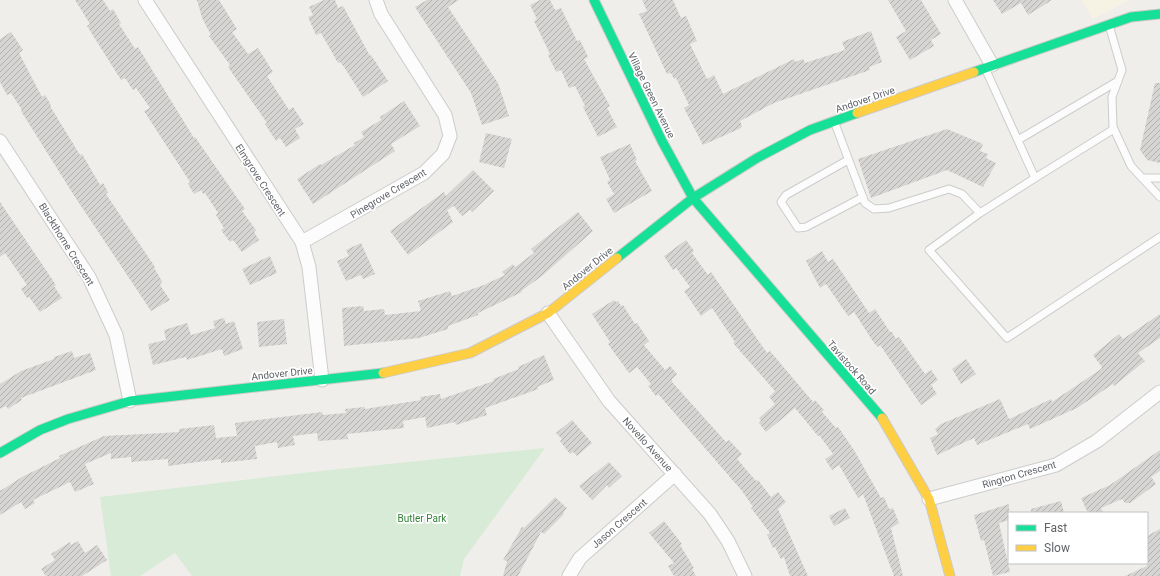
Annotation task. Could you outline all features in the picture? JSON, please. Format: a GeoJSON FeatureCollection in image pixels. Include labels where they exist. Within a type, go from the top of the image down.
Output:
{"type":"FeatureCollection","features":[{"type":"Feature","properties":{"kind":"street","name":"Elmgrove Crescent"},"geometry":{"type":"LineString","coordinates":[[145,0],[302,242],[309,267],[322,380]]}},
{"type":"Feature","properties":{"kind":"street","name":"Pinegrove Crescent"},"geometry":{"type":"LineString","coordinates":[[302,242],[424,173],[443,154],[450,136],[445,115],[381,14],[376,0]]}},
{"type":"Feature","properties":{"kind":"street","name":"Village Green Avenue"},"geometry":{"type":"LineString","coordinates":[[594,0],[662,141],[693,198]]}},
{"type":"Feature","properties":{"kind":"street"},"geometry":{"type":"LineString","coordinates":[[955,0],[989,67]]}},
{"type":"Feature","properties":{"kind":"street","name":"Andover Drive"},"geometry":{"type":"LineString","coordinates":[[0,454],[40,430],[68,419],[130,401],[392,372],[470,353],[548,314],[693,198],[757,158],[810,130],[1131,17],[1160,14]]}},
{"type":"Feature","properties":{"kind":"street","name":"Blackthorne Crescent"},"geometry":{"type":"LineString","coordinates":[[0,141],[89,277],[116,335],[130,401]]}},
{"type":"Feature","properties":{"kind":"street","name":"Tavistock Road"},"geometry":{"type":"LineString","coordinates":[[693,198],[884,420],[929,499],[950,576]]}},
{"type":"Feature","properties":{"kind":"street","name":"Novello Avenue"},"geometry":{"type":"LineString","coordinates":[[548,314],[609,401],[710,514],[728,541],[745,576]]}},
{"type":"Feature","properties":{"kind":"street","name":"Rington Crescent"},"geometry":{"type":"LineString","coordinates":[[929,499],[1056,465],[1097,441],[1160,392]]}},
{"type":"Feature","properties":{"kind":"street","name":"Jason Crescent"},"geometry":{"type":"LineString","coordinates":[[569,576],[580,558],[675,474]]}},
{"type":"Feature","properties":{"kind":"lane"},"geometry":{"type":"LineString","coordinates":[[1108,25],[1122,70],[1112,97],[1114,129],[1131,166],[1160,197]]}},
{"type":"Feature","properties":{"kind":"lane"},"geometry":{"type":"LineString","coordinates":[[989,67],[1035,178]]}},
{"type":"Feature","properties":{"kind":"lane"},"geometry":{"type":"LineString","coordinates":[[1018,140],[1118,81]]}},
{"type":"Feature","properties":{"kind":"lane"},"geometry":{"type":"LineString","coordinates":[[834,121],[865,203],[874,209],[889,208],[949,189],[962,194],[980,213]]}},
{"type":"Feature","properties":{"kind":"lane"},"geometry":{"type":"LineString","coordinates":[[1114,129],[980,213],[929,250],[1007,338],[1160,237]]}},
{"type":"Feature","properties":{"kind":"lane"},"geometry":{"type":"LineString","coordinates":[[848,160],[786,194],[781,202],[798,228],[806,228],[863,197]]}},
{"type":"Feature","properties":{"kind":"lane"},"geometry":{"type":"LineString","coordinates":[[1142,178],[1160,178]]}},
{"type":"Feature","properties":{"kind":"shaded area"},"geometry":{"type":"Polygon","coordinates":[[[1082,0],[1129,0],[1093,19],[1082,0]]]}},
{"type":"Feature","properties":{"kind":"green space","name":"Butler Park"},"geometry":{"type":"Polygon","coordinates":[[[545,448],[464,559],[460,576],[192,576],[175,553],[140,576],[111,576],[100,497],[302,473],[545,448]]]}},
{"type":"Feature","properties":{"kind":"building"},"geometry":{"type":"Polygon","coordinates":[[[75,0],[103,0],[110,11],[113,9],[121,23],[119,24],[135,49],[138,47],[194,138],[195,137],[245,209],[242,211],[256,230],[254,232],[259,240],[242,252],[233,240],[230,242],[221,230],[224,228],[216,215],[218,213],[205,193],[203,194],[201,190],[194,194],[188,184],[190,182],[144,111],[150,108],[136,88],[133,90],[125,78],[121,80],[87,26],[90,24],[75,0]]]}},
{"type":"Feature","properties":{"kind":"building"},"geometry":{"type":"Polygon","coordinates":[[[197,0],[219,0],[237,29],[232,32],[248,54],[258,48],[273,72],[267,76],[289,110],[293,107],[304,124],[295,129],[300,138],[286,147],[280,138],[276,141],[265,124],[267,123],[228,67],[230,65],[209,36],[211,35],[202,18],[197,0]]]}},
{"type":"Feature","properties":{"kind":"building"},"geometry":{"type":"Polygon","coordinates":[[[324,0],[335,0],[338,8],[343,6],[370,56],[371,55],[388,81],[363,97],[344,67],[340,62],[338,63],[321,33],[316,35],[308,17],[313,15],[309,7],[324,0]]]}},
{"type":"Feature","properties":{"kind":"building"},"geometry":{"type":"Polygon","coordinates":[[[427,0],[459,0],[448,7],[498,83],[509,116],[482,125],[471,93],[415,7],[427,0]]]}},
{"type":"Feature","properties":{"kind":"building"},"geometry":{"type":"Polygon","coordinates":[[[540,0],[550,0],[555,10],[561,8],[577,41],[580,40],[588,57],[584,59],[610,106],[607,108],[617,127],[598,137],[583,107],[585,106],[575,86],[569,88],[561,70],[556,72],[548,55],[550,54],[534,21],[537,19],[530,5],[540,0]]]}},
{"type":"Feature","properties":{"kind":"building"},"geometry":{"type":"Polygon","coordinates":[[[642,0],[673,0],[681,18],[686,16],[697,41],[690,44],[707,79],[714,75],[723,94],[794,59],[795,62],[803,59],[805,63],[845,50],[842,42],[871,31],[882,62],[869,67],[870,70],[774,103],[740,121],[742,126],[741,128],[703,145],[684,108],[689,105],[676,78],[674,79],[671,73],[667,74],[639,14],[647,11],[642,0]]]}},
{"type":"Feature","properties":{"kind":"building"},"geometry":{"type":"Polygon","coordinates":[[[888,0],[921,0],[941,34],[931,40],[934,46],[910,60],[896,37],[906,31],[888,0]]]}},
{"type":"Feature","properties":{"kind":"building"},"geometry":{"type":"Polygon","coordinates":[[[993,0],[1052,0],[1028,15],[1021,3],[1002,14],[993,0]]]}},
{"type":"Feature","properties":{"kind":"building"},"geometry":{"type":"Polygon","coordinates":[[[11,32],[23,50],[19,53],[42,97],[45,95],[51,105],[50,106],[80,155],[82,154],[100,185],[103,183],[108,192],[106,194],[155,267],[154,268],[162,281],[160,285],[170,300],[151,311],[73,194],[11,93],[7,95],[0,82],[0,39],[11,32]]]}},
{"type":"Feature","properties":{"kind":"building"},"geometry":{"type":"Polygon","coordinates":[[[1155,83],[1160,83],[1160,163],[1147,160],[1140,150],[1155,83]]]}},
{"type":"Feature","properties":{"kind":"building"},"geometry":{"type":"Polygon","coordinates":[[[404,101],[420,126],[391,144],[395,151],[313,204],[297,179],[320,164],[321,165],[355,145],[354,143],[364,137],[361,132],[381,120],[380,117],[404,101]]]}},
{"type":"Feature","properties":{"kind":"building"},"geometry":{"type":"Polygon","coordinates":[[[947,129],[983,144],[980,151],[988,154],[986,158],[996,163],[983,187],[947,170],[871,198],[858,159],[947,129]]]}},
{"type":"Feature","properties":{"kind":"building"},"geometry":{"type":"Polygon","coordinates":[[[486,133],[512,139],[504,168],[479,162],[486,133]]]}},
{"type":"Feature","properties":{"kind":"building"},"geometry":{"type":"Polygon","coordinates":[[[630,144],[637,160],[635,161],[652,191],[614,213],[606,199],[614,194],[607,182],[610,180],[600,157],[630,144]]]}},
{"type":"Feature","properties":{"kind":"building"},"geometry":{"type":"Polygon","coordinates":[[[473,170],[494,191],[472,212],[470,210],[462,216],[454,206],[447,210],[453,222],[408,255],[390,231],[444,192],[446,196],[473,170]]]}},
{"type":"Feature","properties":{"kind":"building"},"geometry":{"type":"Polygon","coordinates":[[[0,202],[56,285],[54,286],[62,298],[40,312],[21,289],[27,285],[5,253],[0,257],[0,202]]]}},
{"type":"Feature","properties":{"kind":"building"},"geometry":{"type":"Polygon","coordinates":[[[578,212],[593,231],[542,276],[521,291],[522,292],[478,313],[478,315],[448,326],[448,329],[419,338],[344,346],[342,308],[363,306],[364,311],[384,309],[385,315],[421,311],[418,301],[450,291],[452,296],[484,285],[505,275],[502,272],[513,264],[515,267],[534,253],[531,249],[578,212]]]}},
{"type":"Feature","properties":{"kind":"building"},"geometry":{"type":"Polygon","coordinates":[[[686,240],[694,251],[692,253],[708,275],[711,272],[767,353],[770,351],[813,402],[815,400],[824,410],[822,412],[836,428],[838,427],[854,450],[881,498],[884,497],[889,509],[893,508],[899,523],[891,528],[903,576],[894,576],[863,494],[858,498],[839,465],[832,470],[825,459],[833,454],[819,435],[818,436],[795,408],[766,432],[759,423],[761,421],[759,418],[775,404],[769,397],[775,391],[733,343],[735,342],[712,308],[701,316],[684,291],[690,287],[676,268],[673,270],[664,256],[686,240]]]}},
{"type":"Feature","properties":{"kind":"building"},"geometry":{"type":"Polygon","coordinates":[[[361,243],[375,274],[363,279],[361,275],[346,281],[337,261],[349,256],[346,250],[361,243]]]}},
{"type":"Feature","properties":{"kind":"building"},"geometry":{"type":"Polygon","coordinates":[[[822,251],[828,262],[833,259],[869,313],[875,309],[890,332],[892,332],[896,339],[899,337],[925,374],[931,370],[938,380],[931,385],[937,394],[921,405],[880,345],[878,347],[874,343],[854,312],[848,316],[826,284],[820,288],[806,261],[822,251]]]}},
{"type":"Feature","properties":{"kind":"building"},"geometry":{"type":"Polygon","coordinates":[[[270,256],[277,273],[250,285],[242,269],[270,256]]]}},
{"type":"Feature","properties":{"kind":"building"},"geometry":{"type":"Polygon","coordinates":[[[614,300],[616,302],[618,301],[621,306],[623,305],[635,324],[637,323],[649,341],[644,345],[665,370],[670,366],[677,374],[672,379],[672,382],[726,442],[729,440],[742,454],[737,459],[756,481],[758,480],[771,497],[778,492],[786,502],[778,509],[808,576],[790,576],[784,557],[781,559],[775,547],[773,548],[767,535],[770,533],[751,508],[753,507],[742,491],[658,394],[656,396],[648,386],[651,384],[637,367],[629,373],[608,344],[610,342],[592,314],[614,300]]]}},
{"type":"Feature","properties":{"kind":"building"},"geometry":{"type":"Polygon","coordinates":[[[1160,314],[1160,338],[1138,353],[1145,361],[1114,386],[1113,384],[1077,408],[1030,429],[1028,424],[977,445],[974,438],[937,455],[930,438],[938,434],[935,429],[941,424],[1000,399],[1009,419],[1051,399],[1052,402],[1101,369],[1102,367],[1093,355],[1119,334],[1123,339],[1160,314]]]}},
{"type":"Feature","properties":{"kind":"building"},"geometry":{"type":"Polygon","coordinates":[[[224,318],[226,324],[234,321],[243,349],[224,356],[222,349],[187,360],[186,357],[153,365],[148,344],[166,340],[164,330],[187,323],[191,335],[215,328],[213,321],[224,318]]]}},
{"type":"Feature","properties":{"kind":"building"},"geometry":{"type":"Polygon","coordinates":[[[284,319],[287,344],[259,347],[257,322],[284,319]]]}},
{"type":"Feature","properties":{"kind":"building"},"geometry":{"type":"Polygon","coordinates":[[[72,351],[74,358],[90,353],[96,370],[21,398],[22,400],[8,409],[6,406],[0,409],[0,384],[21,371],[72,351]]]}},
{"type":"Feature","properties":{"kind":"building"},"geometry":{"type":"Polygon","coordinates":[[[544,355],[554,380],[537,387],[538,389],[485,408],[487,415],[456,425],[455,422],[427,428],[425,417],[403,421],[404,428],[347,434],[348,439],[318,441],[317,433],[293,436],[295,445],[278,448],[277,442],[255,446],[257,459],[221,463],[221,459],[168,466],[168,459],[131,462],[131,457],[111,459],[111,453],[85,464],[94,484],[75,492],[70,482],[33,500],[35,503],[25,509],[21,502],[0,515],[0,491],[22,477],[60,458],[59,456],[104,436],[179,432],[179,429],[214,425],[216,438],[237,436],[235,423],[322,412],[323,415],[346,413],[345,409],[365,407],[365,409],[421,400],[420,397],[440,394],[441,399],[494,381],[493,379],[519,369],[518,367],[544,355]]]}},
{"type":"Feature","properties":{"kind":"building"},"geometry":{"type":"Polygon","coordinates":[[[966,359],[976,374],[961,384],[952,369],[966,359]]]}},
{"type":"Feature","properties":{"kind":"building"},"geometry":{"type":"Polygon","coordinates":[[[572,420],[592,443],[577,456],[573,452],[570,454],[560,441],[562,439],[556,433],[572,420]]]}},
{"type":"Feature","properties":{"kind":"building"},"geometry":{"type":"Polygon","coordinates":[[[1160,450],[1160,471],[1151,477],[1156,484],[1130,503],[1125,503],[1122,499],[1101,508],[1103,512],[1088,512],[1081,498],[1110,485],[1160,450]]]}},
{"type":"Feature","properties":{"kind":"building"},"geometry":{"type":"Polygon","coordinates":[[[609,462],[622,476],[609,488],[607,485],[592,500],[579,486],[609,462]]]}},
{"type":"Feature","properties":{"kind":"building"},"geometry":{"type":"Polygon","coordinates":[[[555,497],[567,508],[563,513],[564,514],[544,534],[541,532],[518,576],[503,576],[507,561],[503,560],[522,527],[524,528],[555,497]]]}},
{"type":"Feature","properties":{"kind":"building"},"geometry":{"type":"Polygon","coordinates":[[[1061,501],[1064,512],[1031,512],[1031,509],[1061,501]]]}},
{"type":"Feature","properties":{"kind":"building"},"geometry":{"type":"Polygon","coordinates":[[[1009,504],[1008,520],[999,523],[1010,572],[993,576],[984,540],[981,541],[974,515],[1009,504]]]}},
{"type":"Feature","properties":{"kind":"building"},"geometry":{"type":"Polygon","coordinates":[[[845,508],[850,518],[834,526],[829,516],[845,508]]]}},
{"type":"Feature","properties":{"kind":"building"},"geometry":{"type":"Polygon","coordinates":[[[664,521],[682,544],[680,545],[694,568],[692,569],[696,576],[674,576],[668,566],[674,563],[649,533],[664,521]]]}},
{"type":"Feature","properties":{"kind":"building"},"geometry":{"type":"Polygon","coordinates":[[[1160,529],[1160,576],[1125,576],[1147,566],[1148,535],[1160,529]]]}},
{"type":"Feature","properties":{"kind":"building"},"geometry":{"type":"Polygon","coordinates":[[[78,541],[85,553],[97,545],[107,560],[82,576],[46,576],[41,569],[55,560],[51,554],[70,542],[71,545],[78,541]]]}},
{"type":"Feature","properties":{"kind":"traffic: fast"},"geometry":{"type":"LineString","coordinates":[[594,0],[662,141],[693,198],[882,418]]}},
{"type":"Feature","properties":{"kind":"traffic: fast"},"geometry":{"type":"LineString","coordinates":[[974,72],[1131,17],[1160,14]]}},
{"type":"Feature","properties":{"kind":"traffic: fast"},"geometry":{"type":"LineString","coordinates":[[617,258],[693,198],[757,158],[810,130],[857,113]]}},
{"type":"Feature","properties":{"kind":"traffic: fast"},"geometry":{"type":"LineString","coordinates":[[0,453],[40,430],[68,419],[130,401],[383,373]]}},
{"type":"Feature","properties":{"kind":"traffic: slow"},"geometry":{"type":"LineString","coordinates":[[857,113],[974,72]]}},
{"type":"Feature","properties":{"kind":"traffic: slow"},"geometry":{"type":"LineString","coordinates":[[383,373],[470,353],[548,313],[617,258]]}},
{"type":"Feature","properties":{"kind":"traffic: slow"},"geometry":{"type":"LineString","coordinates":[[882,418],[929,499],[950,576]]}}]}
